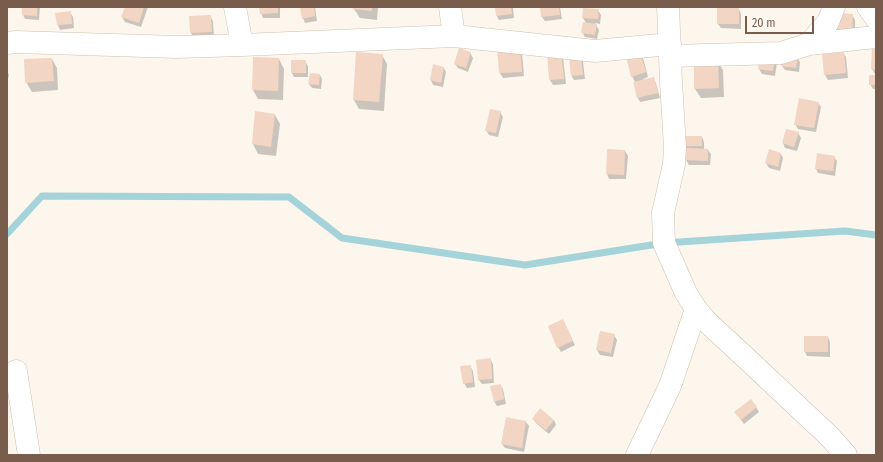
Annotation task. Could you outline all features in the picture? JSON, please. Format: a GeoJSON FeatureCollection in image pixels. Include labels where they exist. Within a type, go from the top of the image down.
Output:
{"type":"FeatureCollection","features":[{"type":"Feature","properties":{"kind":"street"},"geometry":{"type":"LineString","coordinates":[[235,7],[242,45]]}},
{"type":"Feature","properties":{"kind":"street"},"geometry":{"type":"LineString","coordinates":[[450,7],[454,36]]}},
{"type":"Feature","properties":{"kind":"street"},"geometry":{"type":"LineString","coordinates":[[668,7],[675,147],[674,164],[663,213],[664,243],[686,293],[705,320],[829,436],[846,455]]}},
{"type":"Feature","properties":{"kind":"street"},"geometry":{"type":"LineString","coordinates":[[809,44],[828,22],[834,7]]}},
{"type":"Feature","properties":{"kind":"street"},"geometry":{"type":"LineString","coordinates":[[868,7],[876,18]]}},
{"type":"Feature","properties":{"kind":"street"},"geometry":{"type":"LineString","coordinates":[[7,43],[16,42],[177,47],[454,36],[595,51],[670,50],[781,53],[809,44],[876,37]]}},
{"type":"Feature","properties":{"kind":"street"},"geometry":{"type":"LineString","coordinates":[[637,455],[670,386],[696,309]]}},
{"type":"Feature","properties":{"kind":"street"},"geometry":{"type":"LineString","coordinates":[[16,371],[29,455]]}},
{"type":"Feature","properties":{"kind":"building"},"geometry":{"type":"Polygon","coordinates":[[[22,7],[37,7],[37,16],[22,15],[22,7]]]}},
{"type":"Feature","properties":{"kind":"building"},"geometry":{"type":"Polygon","coordinates":[[[125,7],[144,7],[139,23],[121,17],[125,7]]]}},
{"type":"Feature","properties":{"kind":"building"},"geometry":{"type":"Polygon","coordinates":[[[259,7],[278,7],[278,13],[260,14],[259,7]]]}},
{"type":"Feature","properties":{"kind":"building"},"geometry":{"type":"Polygon","coordinates":[[[300,7],[314,7],[315,16],[302,19],[300,7]]]}},
{"type":"Feature","properties":{"kind":"building"},"geometry":{"type":"Polygon","coordinates":[[[353,7],[372,7],[372,11],[353,9],[353,7]]]}},
{"type":"Feature","properties":{"kind":"building"},"geometry":{"type":"Polygon","coordinates":[[[495,7],[511,7],[512,14],[496,16],[495,7]]]}},
{"type":"Feature","properties":{"kind":"building"},"geometry":{"type":"Polygon","coordinates":[[[540,7],[559,7],[560,15],[541,17],[540,7]]]}},
{"type":"Feature","properties":{"kind":"building"},"geometry":{"type":"Polygon","coordinates":[[[583,8],[599,9],[598,19],[582,18],[583,8]]]}},
{"type":"Feature","properties":{"kind":"building"},"geometry":{"type":"Polygon","coordinates":[[[717,8],[739,8],[739,24],[717,24],[717,8]]]}},
{"type":"Feature","properties":{"kind":"building"},"geometry":{"type":"Polygon","coordinates":[[[71,11],[72,24],[57,25],[55,13],[71,11]]]}},
{"type":"Feature","properties":{"kind":"building"},"geometry":{"type":"Polygon","coordinates":[[[836,13],[853,14],[852,30],[836,29],[836,13]]]}},
{"type":"Feature","properties":{"kind":"building"},"geometry":{"type":"Polygon","coordinates":[[[211,15],[212,32],[190,33],[189,16],[211,15]]]}},
{"type":"Feature","properties":{"kind":"building"},"geometry":{"type":"Polygon","coordinates":[[[583,22],[597,24],[595,35],[581,33],[583,22]]]}},
{"type":"Feature","properties":{"kind":"building"},"geometry":{"type":"Polygon","coordinates":[[[520,46],[522,72],[499,73],[497,48],[520,46]]]}},
{"type":"Feature","properties":{"kind":"building"},"geometry":{"type":"Polygon","coordinates":[[[459,48],[471,52],[466,68],[454,64],[459,48]]]}},
{"type":"Feature","properties":{"kind":"building"},"geometry":{"type":"Polygon","coordinates":[[[872,48],[876,48],[876,70],[871,69],[872,48]]]}},
{"type":"Feature","properties":{"kind":"building"},"geometry":{"type":"Polygon","coordinates":[[[561,51],[564,79],[549,80],[547,52],[561,51]]]}},
{"type":"Feature","properties":{"kind":"building"},"geometry":{"type":"Polygon","coordinates":[[[356,52],[383,54],[379,102],[353,100],[356,52]]]}},
{"type":"Feature","properties":{"kind":"building"},"geometry":{"type":"Polygon","coordinates":[[[640,52],[646,72],[631,77],[626,56],[640,52]]]}},
{"type":"Feature","properties":{"kind":"building"},"geometry":{"type":"Polygon","coordinates":[[[844,52],[846,73],[824,75],[822,54],[844,52]]]}},
{"type":"Feature","properties":{"kind":"building"},"geometry":{"type":"Polygon","coordinates":[[[581,55],[583,75],[571,76],[569,56],[581,55]]]}},
{"type":"Feature","properties":{"kind":"building"},"geometry":{"type":"Polygon","coordinates":[[[760,55],[775,57],[773,71],[758,69],[760,55]]]}},
{"type":"Feature","properties":{"kind":"building"},"geometry":{"type":"Polygon","coordinates":[[[782,55],[798,57],[796,68],[781,66],[782,55]]]}},
{"type":"Feature","properties":{"kind":"building"},"geometry":{"type":"Polygon","coordinates":[[[253,57],[279,58],[278,91],[252,90],[253,57]]]}},
{"type":"Feature","properties":{"kind":"building"},"geometry":{"type":"Polygon","coordinates":[[[52,58],[54,81],[25,83],[24,59],[52,58]]]}},
{"type":"Feature","properties":{"kind":"building"},"geometry":{"type":"Polygon","coordinates":[[[291,60],[306,60],[306,73],[291,73],[291,60]]]}},
{"type":"Feature","properties":{"kind":"building"},"geometry":{"type":"Polygon","coordinates":[[[718,60],[719,88],[694,89],[694,61],[718,60]]]}},
{"type":"Feature","properties":{"kind":"building"},"geometry":{"type":"Polygon","coordinates":[[[433,64],[444,67],[441,83],[430,80],[433,64]]]}},
{"type":"Feature","properties":{"kind":"building"},"geometry":{"type":"Polygon","coordinates":[[[310,73],[320,74],[319,85],[308,84],[310,73]]]}},
{"type":"Feature","properties":{"kind":"building"},"geometry":{"type":"Polygon","coordinates":[[[869,75],[876,75],[876,85],[869,85],[869,75]]]}},
{"type":"Feature","properties":{"kind":"building"},"geometry":{"type":"Polygon","coordinates":[[[654,77],[658,93],[637,98],[633,82],[654,77]]]}},
{"type":"Feature","properties":{"kind":"building"},"geometry":{"type":"Polygon","coordinates":[[[799,98],[819,102],[814,128],[794,125],[799,98]]]}},
{"type":"Feature","properties":{"kind":"building"},"geometry":{"type":"Polygon","coordinates":[[[490,109],[501,111],[496,133],[485,131],[490,109]]]}},
{"type":"Feature","properties":{"kind":"building"},"geometry":{"type":"Polygon","coordinates":[[[255,111],[275,114],[271,147],[252,144],[255,111]]]}},
{"type":"Feature","properties":{"kind":"building"},"geometry":{"type":"Polygon","coordinates":[[[786,129],[799,132],[794,147],[782,143],[786,129]]]}},
{"type":"Feature","properties":{"kind":"building"},"geometry":{"type":"Polygon","coordinates":[[[683,136],[702,136],[702,146],[683,146],[683,136]]]}},
{"type":"Feature","properties":{"kind":"building"},"geometry":{"type":"Polygon","coordinates":[[[686,148],[708,149],[708,161],[685,160],[686,148]]]}},
{"type":"Feature","properties":{"kind":"building"},"geometry":{"type":"Polygon","coordinates":[[[607,149],[625,150],[624,175],[606,174],[607,149]]]}},
{"type":"Feature","properties":{"kind":"building"},"geometry":{"type":"Polygon","coordinates":[[[769,149],[781,153],[778,167],[765,163],[769,149]]]}},
{"type":"Feature","properties":{"kind":"building"},"geometry":{"type":"Polygon","coordinates":[[[817,153],[835,156],[833,171],[815,169],[817,153]]]}},
{"type":"Feature","properties":{"kind":"building"},"geometry":{"type":"Polygon","coordinates":[[[563,319],[573,341],[557,348],[548,326],[563,319]]]}},
{"type":"Feature","properties":{"kind":"building"},"geometry":{"type":"Polygon","coordinates":[[[600,331],[615,334],[611,353],[596,350],[600,331]]]}},
{"type":"Feature","properties":{"kind":"building"},"geometry":{"type":"Polygon","coordinates":[[[804,336],[828,336],[828,352],[804,352],[804,336]]]}},
{"type":"Feature","properties":{"kind":"building"},"geometry":{"type":"Polygon","coordinates":[[[491,358],[492,379],[478,380],[476,360],[491,358]]]}},
{"type":"Feature","properties":{"kind":"building"},"geometry":{"type":"Polygon","coordinates":[[[471,365],[473,382],[463,384],[460,366],[471,365]]]}},
{"type":"Feature","properties":{"kind":"building"},"geometry":{"type":"Polygon","coordinates":[[[501,384],[504,399],[494,402],[490,386],[501,384]]]}},
{"type":"Feature","properties":{"kind":"building"},"geometry":{"type":"Polygon","coordinates":[[[751,399],[757,407],[741,420],[734,412],[751,399]]]}},
{"type":"Feature","properties":{"kind":"building"},"geometry":{"type":"Polygon","coordinates":[[[540,408],[554,420],[546,430],[532,419],[540,408]]]}},
{"type":"Feature","properties":{"kind":"building"},"geometry":{"type":"Polygon","coordinates":[[[506,417],[526,421],[522,448],[501,444],[506,417]]]}},
{"type":"Feature","properties":{"kind":"waterway"},"geometry":{"type":"LineString","coordinates":[[7,234],[42,196],[289,197],[342,238],[525,265],[664,243],[845,231],[876,235]]}}]}
